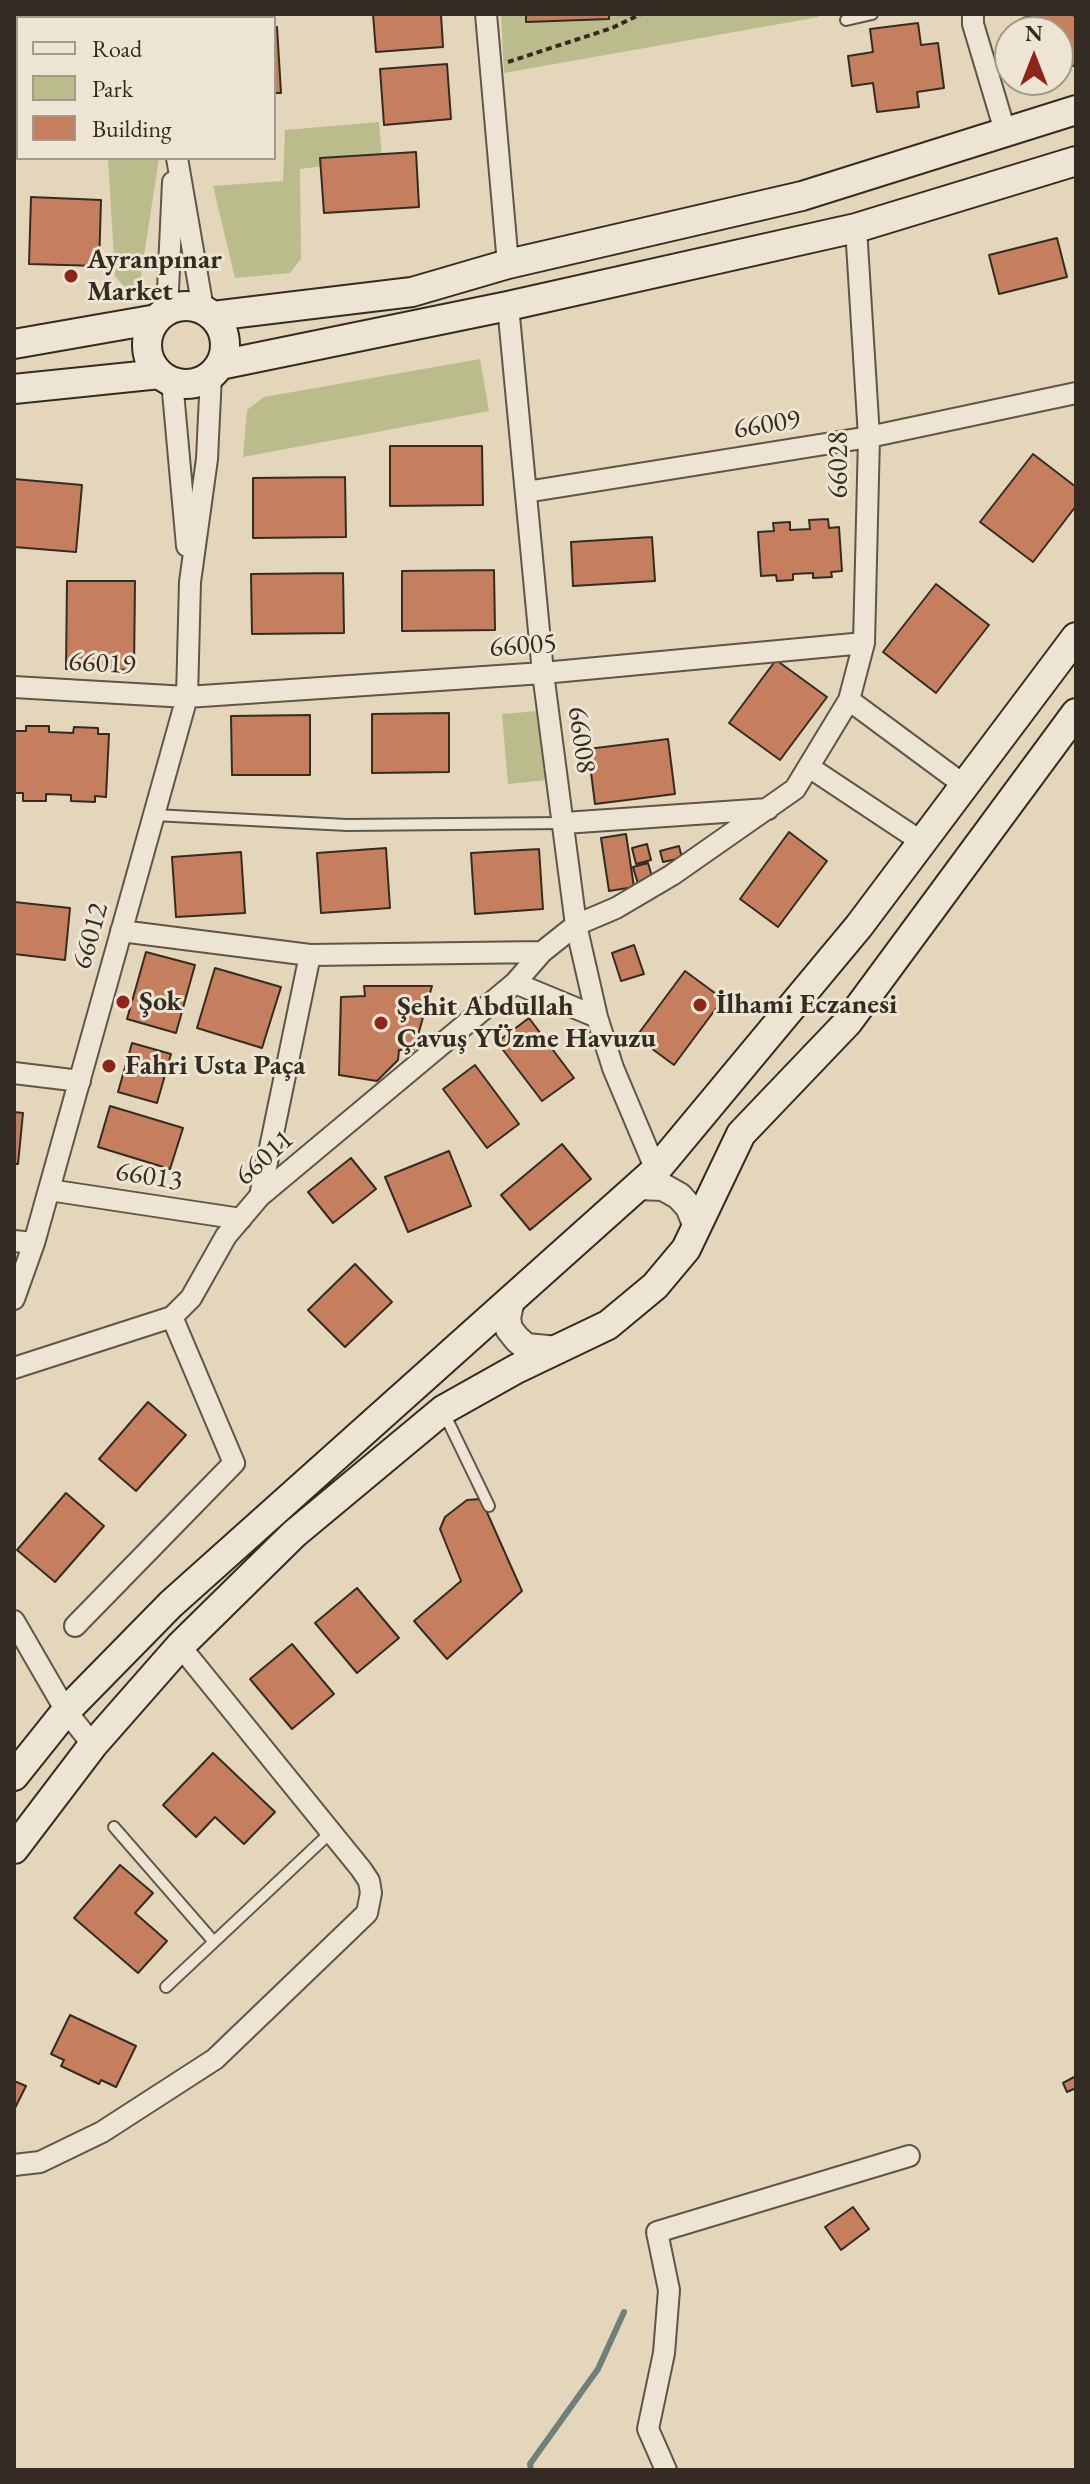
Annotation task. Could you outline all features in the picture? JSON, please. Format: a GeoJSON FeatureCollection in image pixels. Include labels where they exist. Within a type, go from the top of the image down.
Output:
{"type":"FeatureCollection","features":[{"type":"Feature","properties":{"kind":"main road"},"geometry":{"type":"LineString","coordinates":[[208,313],[412,292],[508,264],[802,196],[1076,110]]}},
{"type":"Feature","properties":{"kind":"main road"},"geometry":{"type":"LineString","coordinates":[[215,370],[856,228],[1076,161]]}},
{"type":"Feature","properties":{"kind":"main road"},"geometry":{"type":"LineString","coordinates":[[14,344],[162,315],[191,306],[208,313],[221,327],[225,339],[225,353],[215,370],[199,382],[185,384],[166,378],[14,389]]}},
{"type":"Feature","properties":{"kind":"main road"},"geometry":{"type":"LineString","coordinates":[[162,315],[150,329],[147,341],[153,365],[166,378]]}},
{"type":"Feature","properties":{"kind":"main road"},"geometry":{"type":"LineString","coordinates":[[14,1776],[66,1711],[171,1604],[647,1178],[859,926],[1076,637]]}},
{"type":"Feature","properties":{"kind":"main road"},"geometry":{"type":"LineString","coordinates":[[14,1849],[93,1745],[180,1646],[294,1534],[443,1410],[516,1369],[608,1325],[655,1286],[686,1249],[741,1134],[848,1022],[1074,720]]}},
{"type":"Feature","properties":{"kind":"street"},"geometry":{"type":"LineString","coordinates":[[486,14],[508,264]]}},
{"type":"Feature","properties":{"kind":"street"},"geometry":{"type":"LineString","coordinates":[[973,14],[973,24],[1005,131]]}},
{"type":"Feature","properties":{"kind":"street"},"geometry":{"type":"LineString","coordinates":[[176,160],[208,313]]}},
{"type":"Feature","properties":{"kind":"street"},"geometry":{"type":"LineString","coordinates":[[162,315],[176,160]]}},
{"type":"Feature","properties":{"kind":"street","name":"66028"},"geometry":{"type":"LineString","coordinates":[[768,809],[795,789],[849,700],[864,643],[869,437],[856,228]]}},
{"type":"Feature","properties":{"kind":"street","name":"66008"},"geometry":{"type":"LineString","coordinates":[[508,306],[543,673],[576,925],[597,1017],[647,1178]]}},
{"type":"Feature","properties":{"kind":"street","name":"66012"},"geometry":{"type":"LineString","coordinates":[[14,1299],[24,1242],[49,1190],[187,697],[190,582],[207,459],[215,370]]}},
{"type":"Feature","properties":{"kind":"street","name":"66012"},"geometry":{"type":"LineString","coordinates":[[166,378],[190,582]]}},
{"type":"Feature","properties":{"kind":"street","name":"66009"},"geometry":{"type":"LineString","coordinates":[[526,492],[869,437],[1076,393]]}},
{"type":"Feature","properties":{"kind":"street","name":"66009"},"geometry":{"type":"LineString","coordinates":[[1016,406],[1076,404]]}},
{"type":"Feature","properties":{"kind":"street","name":"66005"},"geometry":{"type":"LineString","coordinates":[[187,697],[543,673],[864,643]]}},
{"type":"Feature","properties":{"kind":"street","name":"66019"},"geometry":{"type":"LineString","coordinates":[[14,687],[187,697]]}},
{"type":"Feature","properties":{"kind":"street"},"geometry":{"type":"LineString","coordinates":[[849,700],[964,785]]}},
{"type":"Feature","properties":{"kind":"street"},"geometry":{"type":"LineString","coordinates":[[809,767],[922,842]]}},
{"type":"Feature","properties":{"kind":"street"},"geometry":{"type":"LineString","coordinates":[[564,823],[768,809]]}},
{"type":"Feature","properties":{"kind":"street","name":"66011"},"geometry":{"type":"LineString","coordinates":[[172,1317],[191,1298],[226,1236],[260,1196],[515,983],[542,952],[576,925],[616,908],[672,875],[768,809]]}},
{"type":"Feature","properties":{"kind":"street"},"geometry":{"type":"LineString","coordinates":[[121,931],[310,955],[542,952]]}},
{"type":"Feature","properties":{"kind":"street"},"geometry":{"type":"LineString","coordinates":[[260,1196],[310,955]]}},
{"type":"Feature","properties":{"kind":"street"},"geometry":{"type":"LineString","coordinates":[[515,983],[597,1017]]}},
{"type":"Feature","properties":{"kind":"street"},"geometry":{"type":"LineString","coordinates":[[14,1073],[80,1081]]}},
{"type":"Feature","properties":{"kind":"street"},"geometry":{"type":"LineString","coordinates":[[647,1178],[679,1196],[689,1207],[696,1224]]}},
{"type":"Feature","properties":{"kind":"street","name":"66013"},"geometry":{"type":"LineString","coordinates":[[49,1190],[241,1219]]}},
{"type":"Feature","properties":{"kind":"street"},"geometry":{"type":"LineString","coordinates":[[511,1300],[507,1318],[509,1329],[517,1339],[526,1347],[558,1350]]}},
{"type":"Feature","properties":{"kind":"street"},"geometry":{"type":"LineString","coordinates":[[14,1368],[172,1317],[234,1463],[75,1626]]}},
{"type":"Feature","properties":{"kind":"street"},"geometry":{"type":"LineString","coordinates":[[14,1621],[66,1711],[93,1745]]}},
{"type":"Feature","properties":{"kind":"street"},"geometry":{"type":"LineString","coordinates":[[14,2165],[40,2162],[102,2132],[215,2059],[367,1913],[371,1893],[369,1881],[180,1646]]}},
{"type":"Feature","properties":{"kind":"street"},"geometry":{"type":"LineString","coordinates":[[666,2470],[648,2429],[664,2353],[669,2290],[657,2232],[909,2156]]}},
{"type":"Feature","properties":{"kind":"lane"},"geometry":{"type":"LineString","coordinates":[[846,20],[872,14]]}},
{"type":"Feature","properties":{"kind":"lane"},"geometry":{"type":"LineString","coordinates":[[154,815],[347,825],[564,823]]}},
{"type":"Feature","properties":{"kind":"lane"},"geometry":{"type":"LineString","coordinates":[[443,1410],[489,1506]]}},
{"type":"Feature","properties":{"kind":"lane"},"geometry":{"type":"LineString","coordinates":[[114,1827],[214,1942]]}},
{"type":"Feature","properties":{"kind":"lane"},"geometry":{"type":"LineString","coordinates":[[166,1987],[330,1833]]}},
{"type":"Feature","properties":{"kind":"path"},"geometry":{"type":"LineString","coordinates":[[491,68],[612,28],[641,14]]}},
{"type":"Feature","properties":{"kind":"green space"},"geometry":{"type":"Polygon","coordinates":[[[501,14],[818,14],[819,17],[504,73],[501,14]]]}},
{"type":"Feature","properties":{"kind":"green space"},"geometry":{"type":"Polygon","coordinates":[[[379,122],[382,159],[300,169],[301,259],[290,273],[235,278],[213,186],[283,181],[285,130],[379,122]]]}},
{"type":"Feature","properties":{"kind":"green space"},"geometry":{"type":"Polygon","coordinates":[[[108,160],[159,160],[140,282],[130,293],[115,276],[108,160]]]}},
{"type":"Feature","properties":{"kind":"green space"},"geometry":{"type":"Polygon","coordinates":[[[480,359],[489,411],[243,457],[247,410],[264,397],[480,359]]]}},
{"type":"Feature","properties":{"kind":"green space"},"geometry":{"type":"Polygon","coordinates":[[[538,711],[547,780],[508,784],[502,714],[538,711]]]}},
{"type":"Feature","properties":{"kind":"building"},"geometry":{"type":"Polygon","coordinates":[[[373,14],[441,14],[443,47],[376,52],[373,14]]]}},
{"type":"Feature","properties":{"kind":"building"},"geometry":{"type":"Polygon","coordinates":[[[526,14],[609,14],[609,19],[526,22],[526,14]]]}},
{"type":"Feature","properties":{"kind":"building"},"geometry":{"type":"Polygon","coordinates":[[[1071,14],[1076,17],[1076,65],[1074,16],[1031,16],[1071,14]]]}},
{"type":"Feature","properties":{"kind":"building"},"geometry":{"type":"Polygon","coordinates":[[[918,23],[921,45],[938,43],[944,88],[917,92],[919,107],[877,112],[873,83],[852,86],[848,56],[873,52],[870,29],[918,23]]]}},
{"type":"Feature","properties":{"kind":"building"},"geometry":{"type":"Polygon","coordinates":[[[276,27],[277,27],[281,93],[276,93],[276,27]]]}},
{"type":"Feature","properties":{"kind":"building"},"geometry":{"type":"Polygon","coordinates":[[[447,64],[451,119],[384,125],[380,69],[447,64]]]}},
{"type":"Feature","properties":{"kind":"building"},"geometry":{"type":"Polygon","coordinates":[[[416,152],[419,207],[324,213],[320,158],[416,152]]]}},
{"type":"Feature","properties":{"kind":"building"},"geometry":{"type":"Polygon","coordinates":[[[31,197],[101,200],[99,266],[29,264],[31,197]]]}},
{"type":"Feature","properties":{"kind":"building"},"geometry":{"type":"Polygon","coordinates":[[[1057,238],[1067,277],[999,294],[989,255],[1057,238]]]}},
{"type":"Feature","properties":{"kind":"building"},"geometry":{"type":"Polygon","coordinates":[[[390,446],[482,446],[483,505],[390,506],[390,446]]]}},
{"type":"Feature","properties":{"kind":"building"},"geometry":{"type":"Polygon","coordinates":[[[1033,454],[1076,487],[1076,506],[1033,562],[980,522],[1033,454]]]}},
{"type":"Feature","properties":{"kind":"building"},"geometry":{"type":"Polygon","coordinates":[[[345,477],[346,537],[253,538],[253,478],[345,477]]]}},
{"type":"Feature","properties":{"kind":"building"},"geometry":{"type":"Polygon","coordinates":[[[14,479],[82,485],[76,552],[14,547],[14,479]]]}},
{"type":"Feature","properties":{"kind":"building"},"geometry":{"type":"Polygon","coordinates":[[[828,519],[829,528],[839,527],[842,571],[831,572],[832,577],[813,578],[813,573],[793,574],[793,580],[777,581],[776,575],[761,576],[758,532],[774,531],[773,523],[790,522],[790,530],[810,529],[809,520],[828,519]]]}},
{"type":"Feature","properties":{"kind":"building"},"geometry":{"type":"Polygon","coordinates":[[[652,537],[655,581],[573,586],[571,542],[652,537]]]}},
{"type":"Feature","properties":{"kind":"building"},"geometry":{"type":"Polygon","coordinates":[[[494,570],[495,630],[402,631],[402,571],[494,570]]]}},
{"type":"Feature","properties":{"kind":"building"},"geometry":{"type":"Polygon","coordinates":[[[343,573],[344,633],[252,634],[251,574],[343,573]]]}},
{"type":"Feature","properties":{"kind":"building"},"geometry":{"type":"Polygon","coordinates":[[[67,581],[135,581],[134,670],[66,669],[67,581]]]}},
{"type":"Feature","properties":{"kind":"building"},"geometry":{"type":"Polygon","coordinates":[[[936,584],[989,625],[936,693],[883,652],[936,584]]]}},
{"type":"Feature","properties":{"kind":"building"},"geometry":{"type":"Polygon","coordinates":[[[776,660],[827,697],[780,760],[729,723],[776,660]]]}},
{"type":"Feature","properties":{"kind":"building"},"geometry":{"type":"Polygon","coordinates":[[[449,713],[449,772],[372,773],[372,714],[449,713]]]}},
{"type":"Feature","properties":{"kind":"building"},"geometry":{"type":"Polygon","coordinates":[[[310,715],[310,775],[232,775],[231,716],[310,715]]]}},
{"type":"Feature","properties":{"kind":"building"},"geometry":{"type":"Polygon","coordinates":[[[26,726],[49,726],[49,732],[73,733],[74,727],[98,728],[98,734],[109,734],[106,797],[95,796],[95,802],[71,801],[71,795],[46,794],[46,801],[23,801],[23,793],[14,793],[14,731],[26,731],[26,726]]]}},
{"type":"Feature","properties":{"kind":"building"},"geometry":{"type":"Polygon","coordinates":[[[668,739],[675,794],[595,804],[588,749],[668,739]]]}},
{"type":"Feature","properties":{"kind":"building"},"geometry":{"type":"Polygon","coordinates":[[[789,832],[827,861],[778,927],[740,899],[789,832]]]}},
{"type":"Feature","properties":{"kind":"building"},"geometry":{"type":"Polygon","coordinates":[[[626,834],[634,887],[609,891],[601,838],[626,834]]]}},
{"type":"Feature","properties":{"kind":"building"},"geometry":{"type":"Polygon","coordinates":[[[647,844],[651,860],[636,864],[632,848],[647,844]]]}},
{"type":"Feature","properties":{"kind":"building"},"geometry":{"type":"Polygon","coordinates":[[[679,846],[682,858],[663,862],[660,851],[679,846]]]}},
{"type":"Feature","properties":{"kind":"building"},"geometry":{"type":"Polygon","coordinates":[[[386,848],[390,908],[321,913],[317,853],[386,848]]]}},
{"type":"Feature","properties":{"kind":"building"},"geometry":{"type":"Polygon","coordinates":[[[539,849],[543,909],[475,914],[471,853],[539,849]]]}},
{"type":"Feature","properties":{"kind":"building"},"geometry":{"type":"Polygon","coordinates":[[[241,852],[245,913],[176,917],[172,857],[241,852]]]}},
{"type":"Feature","properties":{"kind":"building"},"geometry":{"type":"Polygon","coordinates":[[[648,863],[653,880],[638,884],[633,867],[648,863]]]}},
{"type":"Feature","properties":{"kind":"building"},"geometry":{"type":"Polygon","coordinates":[[[14,902],[70,908],[65,960],[14,954],[14,902]]]}},
{"type":"Feature","properties":{"kind":"building"},"geometry":{"type":"Polygon","coordinates":[[[634,945],[644,974],[621,981],[612,953],[634,945]]]}},
{"type":"Feature","properties":{"kind":"building"},"geometry":{"type":"Polygon","coordinates":[[[146,952],[195,965],[176,1033],[127,1019],[146,952]]]}},
{"type":"Feature","properties":{"kind":"building"},"geometry":{"type":"Polygon","coordinates":[[[215,968],[281,987],[262,1048],[197,1028],[215,968]]]}},
{"type":"Feature","properties":{"kind":"building"},"geometry":{"type":"Polygon","coordinates":[[[685,971],[723,999],[674,1065],[636,1037],[685,971]]]}},
{"type":"Feature","properties":{"kind":"building","name":"Şehit Abdullah Çavuş YÜzme Havuzu"},"geometry":{"type":"Polygon","coordinates":[[[364,986],[432,986],[414,1049],[399,1050],[398,1060],[377,1081],[339,1075],[341,997],[365,996],[364,986]]]}},
{"type":"Feature","properties":{"kind":"building"},"geometry":{"type":"Polygon","coordinates":[[[529,1018],[574,1078],[542,1101],[497,1042],[529,1018]]]}},
{"type":"Feature","properties":{"kind":"building"},"geometry":{"type":"Polygon","coordinates":[[[132,1043],[171,1054],[157,1103],[118,1092],[132,1043]]]}},
{"type":"Feature","properties":{"kind":"building"},"geometry":{"type":"Polygon","coordinates":[[[475,1065],[519,1124],[487,1148],[443,1089],[475,1065]]]}},
{"type":"Feature","properties":{"kind":"building"},"geometry":{"type":"Polygon","coordinates":[[[110,1106],[183,1128],[170,1169],[98,1147],[110,1106]]]}},
{"type":"Feature","properties":{"kind":"building"},"geometry":{"type":"Polygon","coordinates":[[[14,1112],[23,1113],[18,1164],[14,1164],[14,1112]]]}},
{"type":"Feature","properties":{"kind":"building"},"geometry":{"type":"Polygon","coordinates":[[[562,1144],[591,1179],[530,1230],[501,1195],[562,1144]]]}},
{"type":"Feature","properties":{"kind":"building"},"geometry":{"type":"Polygon","coordinates":[[[449,1151],[471,1206],[408,1232],[385,1177],[449,1151]]]}},
{"type":"Feature","properties":{"kind":"building"},"geometry":{"type":"Polygon","coordinates":[[[351,1158],[376,1189],[333,1223],[308,1192],[351,1158]]]}},
{"type":"Feature","properties":{"kind":"building"},"geometry":{"type":"Polygon","coordinates":[[[355,1264],[392,1302],[345,1347],[308,1310],[355,1264]]]}},
{"type":"Feature","properties":{"kind":"building"},"geometry":{"type":"Polygon","coordinates":[[[148,1402],[186,1435],[136,1491],[99,1459],[148,1402]]]}},
{"type":"Feature","properties":{"kind":"building"},"geometry":{"type":"Polygon","coordinates":[[[66,1493],[104,1526],[55,1582],[17,1550],[66,1493]]]}},
{"type":"Feature","properties":{"kind":"building"},"geometry":{"type":"Polygon","coordinates":[[[481,1499],[522,1591],[447,1659],[414,1621],[461,1581],[440,1529],[445,1517],[467,1500],[481,1499]]]}},
{"type":"Feature","properties":{"kind":"building"},"geometry":{"type":"Polygon","coordinates":[[[357,1588],[399,1638],[357,1673],[315,1623],[357,1588]]]}},
{"type":"Feature","properties":{"kind":"building"},"geometry":{"type":"Polygon","coordinates":[[[292,1644],[334,1694],[292,1729],[250,1679],[292,1644]]]}},
{"type":"Feature","properties":{"kind":"building"},"geometry":{"type":"Polygon","coordinates":[[[213,1753],[275,1812],[244,1844],[215,1817],[196,1837],[163,1805],[213,1753]]]}},
{"type":"Feature","properties":{"kind":"building"},"geometry":{"type":"Polygon","coordinates":[[[120,1865],[153,1893],[135,1913],[167,1941],[138,1973],[74,1918],[120,1865]]]}},
{"type":"Feature","properties":{"kind":"building"},"geometry":{"type":"Polygon","coordinates":[[[70,2015],[136,2046],[116,2087],[101,2080],[99,2084],[61,2066],[64,2060],[51,2054],[70,2015]]]}},
{"type":"Feature","properties":{"kind":"building"},"geometry":{"type":"Polygon","coordinates":[[[1076,2076],[1076,2088],[1067,2092],[1063,2083],[1076,2076]]]}},
{"type":"Feature","properties":{"kind":"building"},"geometry":{"type":"Polygon","coordinates":[[[14,2081],[26,2086],[14,2110],[14,2081]]]}},
{"type":"Feature","properties":{"kind":"building"},"geometry":{"type":"Polygon","coordinates":[[[853,2207],[869,2229],[841,2250],[825,2227],[853,2207]]]}},
{"type":"Feature","properties":{"kind":"waterway"},"geometry":{"type":"LineString","coordinates":[[531,2470],[530,2464],[598,2369],[624,2312]]}},
{"type":"Feature","properties":{"kind":"place","name":"Ayranpınar Market"},"geometry":{"type":"Point","coordinates":[71,276]}},
{"type":"Feature","properties":{"kind":"place","name":"Şok"},"geometry":{"type":"Point","coordinates":[123,1002]}},
{"type":"Feature","properties":{"kind":"place","name":"İlhami Eczanesi"},"geometry":{"type":"Point","coordinates":[700,1005]}},
{"type":"Feature","properties":{"kind":"place","name":"Şehit Abdullah Çavuş YÜzme Havuzu"},"geometry":{"type":"Point","coordinates":[381,1023]}},
{"type":"Feature","properties":{"kind":"place","name":"Fahri Usta Paça"},"geometry":{"type":"Point","coordinates":[109,1066]}}]}
